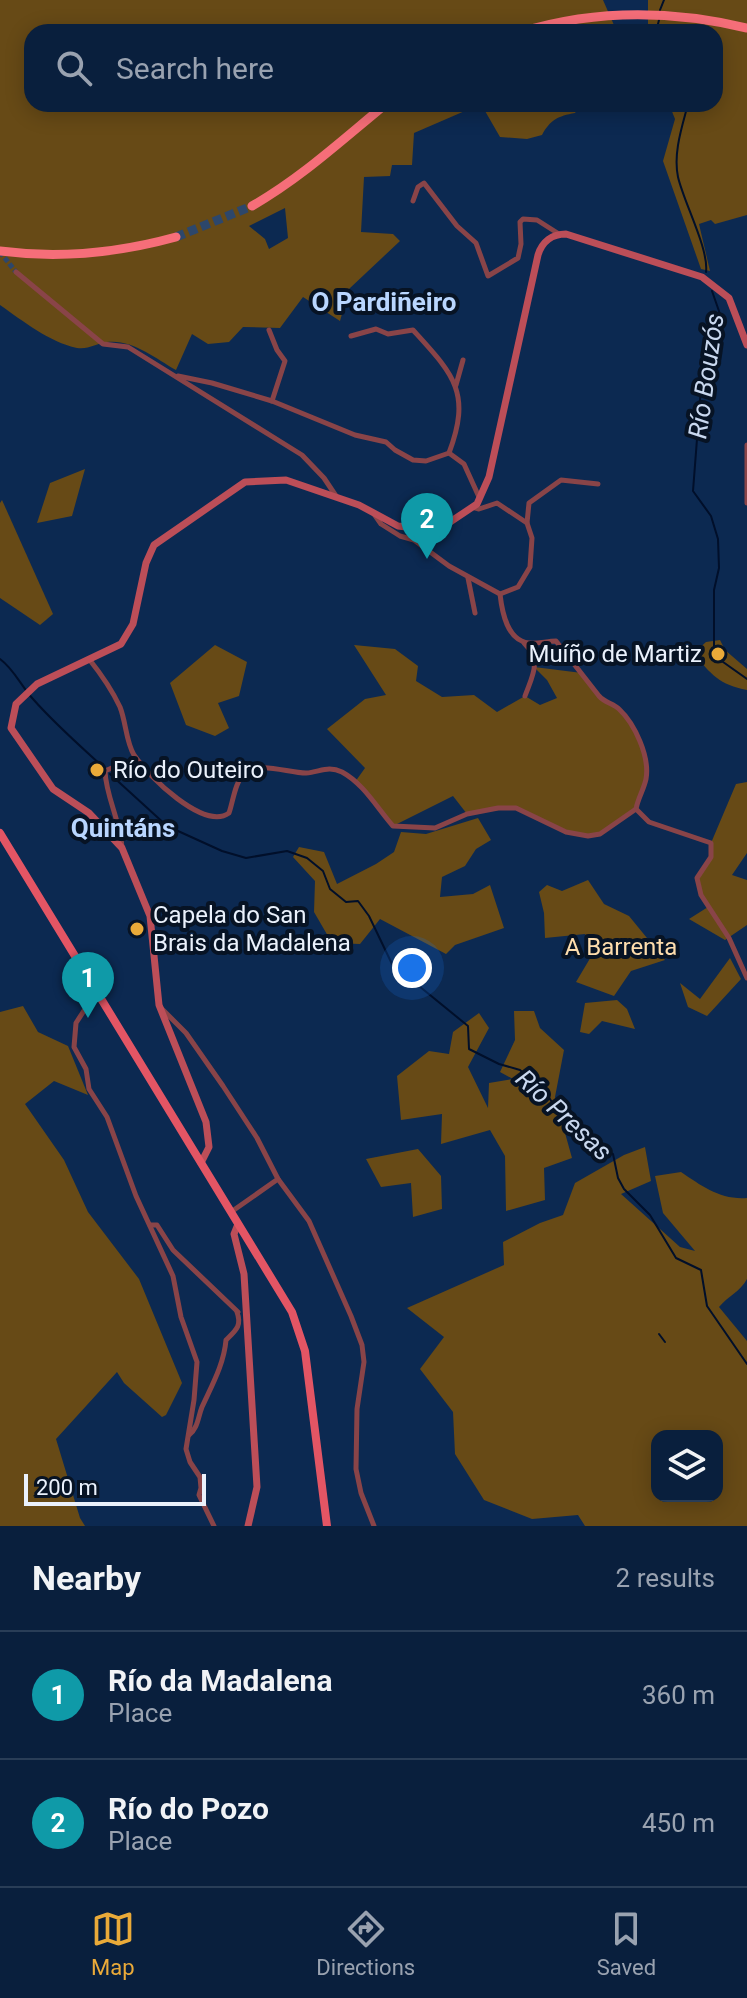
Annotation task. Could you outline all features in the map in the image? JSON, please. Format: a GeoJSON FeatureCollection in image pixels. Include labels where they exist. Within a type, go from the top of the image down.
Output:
{"type":"FeatureCollection","features":[{"type":"Feature","properties":{"kind":"highway"},"geometry":{"type":"LineString","coordinates":[[552,24],[586,17],[661,14],[709,19],[747,28]]}},
{"type":"Feature","properties":{"kind":"highway"},"geometry":{"type":"LineString","coordinates":[[252,206],[277,192],[324,157],[377,112]]}},
{"type":"Feature","properties":{"kind":"highway"},"geometry":{"type":"LineString","coordinates":[[0,251],[62,256],[103,254],[176,237]]}},
{"type":"Feature","properties":{"kind":"main road"},"geometry":{"type":"LineString","coordinates":[[0,833],[91,987],[231,1212],[237,1227],[292,1312],[305,1351],[327,1526]]}},
{"type":"Feature","properties":{"kind":"street"},"geometry":{"type":"LineString","coordinates":[[413,201],[418,187],[424,183],[457,226],[476,243],[488,276],[518,258],[520,222],[523,219],[537,220],[559,234]]}},
{"type":"Feature","properties":{"kind":"street"},"geometry":{"type":"LineString","coordinates":[[122,848],[89,813],[53,789],[11,728],[16,704],[37,684],[121,644],[133,624],[146,563],[154,545],[245,482],[286,480],[336,496],[398,526],[415,528],[450,522],[472,507],[480,498],[489,477],[538,255],[543,244],[559,234],[702,277],[729,298],[747,345]]}},
{"type":"Feature","properties":{"kind":"street"},"geometry":{"type":"LineString","coordinates":[[16,272],[103,344],[128,347],[302,455],[336,496]]}},
{"type":"Feature","properties":{"kind":"street"},"geometry":{"type":"LineString","coordinates":[[351,336],[376,329],[388,334],[413,330],[446,366],[456,385],[461,413],[449,453]]}},
{"type":"Feature","properties":{"kind":"street"},"geometry":{"type":"LineString","coordinates":[[269,330],[285,361],[272,401]]}},
{"type":"Feature","properties":{"kind":"street"},"geometry":{"type":"LineString","coordinates":[[456,385],[463,360]]}},
{"type":"Feature","properties":{"kind":"street"},"geometry":{"type":"LineString","coordinates":[[178,376],[272,401],[355,435],[386,442],[419,462],[449,453]]}},
{"type":"Feature","properties":{"kind":"street"},"geometry":{"type":"LineString","coordinates":[[747,445],[747,503]]}},
{"type":"Feature","properties":{"kind":"street"},"geometry":{"type":"LineString","coordinates":[[449,453],[464,464],[480,498]]}},
{"type":"Feature","properties":{"kind":"street"},"geometry":{"type":"LineString","coordinates":[[374,513],[381,524],[400,536],[414,540],[449,566],[500,594],[518,587],[530,567],[532,538],[527,523],[529,503],[561,480],[598,484]]}},
{"type":"Feature","properties":{"kind":"street"},"geometry":{"type":"LineString","coordinates":[[472,507],[479,509],[497,503],[527,523]]}},
{"type":"Feature","properties":{"kind":"street"},"geometry":{"type":"LineString","coordinates":[[468,577],[475,613]]}},
{"type":"Feature","properties":{"kind":"street"},"geometry":{"type":"LineString","coordinates":[[500,594],[505,620],[511,631],[533,652],[535,662],[525,696]]}},
{"type":"Feature","properties":{"kind":"street"},"geometry":{"type":"LineString","coordinates":[[89,659],[120,708],[132,752],[147,773],[195,812],[219,818],[229,813],[241,776],[249,770],[277,769],[306,773],[328,767],[342,772],[358,784],[393,826],[435,828],[460,815],[516,808],[566,832],[588,836],[600,834],[636,809],[646,779],[646,761],[625,715],[616,706],[606,704],[556,641],[523,642]]}},
{"type":"Feature","properties":{"kind":"street"},"geometry":{"type":"LineString","coordinates":[[147,773],[129,775],[114,767],[105,771],[122,848],[150,916],[159,1005],[206,1122],[209,1147],[201,1163]]}},
{"type":"Feature","properties":{"kind":"street"},"geometry":{"type":"LineString","coordinates":[[636,809],[649,822],[711,843],[711,857],[697,878],[701,895],[729,938],[747,978]]}},
{"type":"Feature","properties":{"kind":"street"},"geometry":{"type":"LineString","coordinates":[[91,987],[87,992],[87,1006],[76,1023],[74,1047],[86,1069],[89,1089],[107,1117],[136,1196],[173,1276],[181,1317],[197,1362],[186,1449],[200,1477],[199,1495],[214,1526]]}},
{"type":"Feature","properties":{"kind":"street"},"geometry":{"type":"LineString","coordinates":[[159,1005],[186,1033],[223,1086],[257,1138],[278,1179],[309,1221],[362,1345],[364,1362],[357,1409],[356,1469],[361,1493],[374,1526]]}},
{"type":"Feature","properties":{"kind":"street"},"geometry":{"type":"LineString","coordinates":[[231,1212],[278,1179]]}},
{"type":"Feature","properties":{"kind":"street"},"geometry":{"type":"LineString","coordinates":[[150,1225],[157,1225],[173,1250],[241,1312],[257,1487],[248,1526]]}},
{"type":"Feature","properties":{"kind":"street"},"geometry":{"type":"LineString","coordinates":[[189,1435],[193,1433],[212,1389],[225,1353],[226,1340],[238,1328],[240,1320],[244,1274],[237,1227]]}},
{"type":"Feature","properties":{"kind":"street"},"geometry":{"type":"LineString","coordinates":[[238,1249],[244,1238]]}},
{"type":"Feature","properties":{"kind":"green space"},"geometry":{"type":"Polygon","coordinates":[[[0,0],[603,0],[614,24],[24,24],[24,112],[463,112],[414,133],[412,165],[392,165],[390,176],[364,177],[361,232],[393,234],[400,241],[349,289],[340,321],[303,297],[280,328],[243,327],[229,342],[208,344],[192,334],[176,370],[125,343],[107,342],[81,348],[56,341],[0,305],[0,0]],[[285,208],[249,226],[265,239],[269,249],[288,238],[285,208]]]}},
{"type":"Feature","properties":{"kind":"green space"},"geometry":{"type":"Polygon","coordinates":[[[648,0],[747,0],[747,215],[715,224],[711,220],[699,224],[710,271],[701,269],[663,161],[675,119],[672,112],[723,112],[723,24],[648,24],[648,0]]]}},
{"type":"Feature","properties":{"kind":"green space"},"geometry":{"type":"Polygon","coordinates":[[[486,112],[576,112],[551,122],[542,135],[527,139],[500,137],[486,112]]]}},
{"type":"Feature","properties":{"kind":"green space"},"geometry":{"type":"Polygon","coordinates":[[[85,469],[72,516],[37,523],[50,483],[85,469]]]}},
{"type":"Feature","properties":{"kind":"green space"},"geometry":{"type":"Polygon","coordinates":[[[2,500],[53,614],[40,625],[0,598],[2,500]]]}},
{"type":"Feature","properties":{"kind":"green space"},"geometry":{"type":"Polygon","coordinates":[[[720,640],[725,650],[747,669],[747,690],[716,678],[694,653],[706,642],[720,640]]]}},
{"type":"Feature","properties":{"kind":"green space"},"geometry":{"type":"Polygon","coordinates":[[[215,645],[247,662],[239,696],[218,703],[229,728],[215,736],[186,725],[170,683],[215,645]]]}},
{"type":"Feature","properties":{"kind":"green space"},"geometry":{"type":"Polygon","coordinates":[[[354,645],[395,649],[418,666],[416,681],[442,697],[474,695],[497,712],[525,696],[540,705],[557,698],[547,680],[534,667],[582,673],[599,696],[625,715],[639,742],[646,761],[646,779],[636,809],[600,834],[577,835],[516,808],[467,814],[453,796],[393,826],[355,782],[365,768],[327,729],[365,699],[386,695],[354,645]]]}},
{"type":"Feature","properties":{"kind":"green space"},"geometry":{"type":"Polygon","coordinates":[[[747,782],[747,853],[732,875],[747,880],[747,925],[725,940],[689,919],[708,907],[697,878],[711,857],[711,843],[736,784],[747,782]]]}},
{"type":"Feature","properties":{"kind":"green space"},"geometry":{"type":"Polygon","coordinates":[[[478,818],[491,840],[476,849],[465,866],[442,877],[440,897],[473,894],[490,885],[504,928],[455,945],[446,954],[380,919],[360,944],[332,943],[314,912],[315,881],[293,857],[299,847],[324,852],[337,884],[394,852],[401,832],[426,834],[478,818]]]}},
{"type":"Feature","properties":{"kind":"green space","name":"A Barrenta"},"geometry":{"type":"Polygon","coordinates":[[[588,880],[604,904],[629,916],[665,960],[631,971],[614,996],[576,982],[595,950],[585,934],[545,938],[539,892],[547,885],[562,891],[588,880]]]}},
{"type":"Feature","properties":{"kind":"green space"},"geometry":{"type":"Polygon","coordinates":[[[730,958],[741,979],[707,1016],[688,1007],[680,983],[700,999],[730,958]]]}},
{"type":"Feature","properties":{"kind":"green space"},"geometry":{"type":"Polygon","coordinates":[[[617,1000],[627,1009],[635,1029],[602,1021],[589,1034],[580,1032],[585,1003],[617,1000]]]}},
{"type":"Feature","properties":{"kind":"green space"},"geometry":{"type":"Polygon","coordinates":[[[23,1006],[38,1032],[68,1046],[88,1095],[54,1081],[25,1104],[64,1160],[88,1212],[139,1279],[182,1383],[166,1415],[162,1417],[124,1383],[117,1372],[56,1439],[85,1526],[0,1526],[0,1012],[23,1006]]]}},
{"type":"Feature","properties":{"kind":"green space"},"geometry":{"type":"Polygon","coordinates":[[[514,1011],[534,1011],[540,1028],[564,1050],[555,1097],[572,1158],[544,1168],[545,1200],[506,1211],[505,1156],[490,1130],[441,1144],[442,1114],[401,1120],[397,1076],[429,1051],[449,1054],[453,1032],[479,1013],[489,1028],[468,1067],[488,1108],[489,1083],[513,1079],[500,1072],[515,1040],[514,1011]]]}},
{"type":"Feature","properties":{"kind":"green space"},"geometry":{"type":"Polygon","coordinates":[[[645,1147],[651,1181],[621,1194],[680,1247],[695,1251],[663,1213],[655,1176],[681,1172],[720,1194],[747,1198],[747,1279],[719,1307],[747,1341],[747,1526],[585,1526],[578,1515],[532,1519],[484,1500],[455,1454],[453,1412],[420,1369],[444,1337],[407,1308],[504,1265],[503,1242],[563,1215],[575,1183],[624,1155],[645,1147]]]}},
{"type":"Feature","properties":{"kind":"green space"},"geometry":{"type":"Polygon","coordinates":[[[418,1149],[441,1176],[442,1209],[413,1217],[411,1183],[381,1187],[366,1159],[418,1149]]]}},
{"type":"Feature","properties":{"kind":"waterway","name":"Río Bouzós"},"geometry":{"type":"LineString","coordinates":[[660,10],[664,0]]}},
{"type":"Feature","properties":{"kind":"waterway","name":"Río Bouzós"},"geometry":{"type":"LineString","coordinates":[[658,24],[659,20]]}},
{"type":"Feature","properties":{"kind":"waterway","name":"Río Bouzós"},"geometry":{"type":"LineString","coordinates":[[686,112],[679,140],[678,177],[704,251],[706,272]]}},
{"type":"Feature","properties":{"kind":"waterway","name":"Río Bouzós"},"geometry":{"type":"LineString","coordinates":[[712,291],[720,314],[715,344],[703,361],[693,491],[711,516],[718,539],[714,651],[716,657],[747,679]]}},
{"type":"Feature","properties":{"kind":"waterway","name":"Río Presas"},"geometry":{"type":"LineString","coordinates":[[0,659],[41,708],[102,766]]}},
{"type":"Feature","properties":{"kind":"waterway","name":"Río Presas"},"geometry":{"type":"LineString","coordinates":[[110,774],[167,826],[222,851],[246,858],[287,851],[307,858],[323,871],[330,889],[346,902],[358,901],[369,916],[392,964],[468,1026],[469,1049],[499,1064],[520,1070],[548,1096],[566,1124],[613,1154],[618,1178],[624,1189],[650,1215],[676,1258],[701,1270],[707,1306],[747,1364]]}},
{"type":"Feature","properties":{"kind":"waterway"},"geometry":{"type":"LineString","coordinates":[[659,1334],[665,1342]]}},
{"type":"Feature","properties":{"kind":"tunnel"},"geometry":{"type":"LineString","coordinates":[[176,237],[252,206]]}},
{"type":"Feature","properties":{"kind":"tunnel"},"geometry":{"type":"LineString","coordinates":[[0,252],[16,272]]}},
{"type":"Feature","properties":{"kind":"place","name":"Río do Pozo"},"geometry":{"type":"Point","coordinates":[427,559]}},
{"type":"Feature","properties":{"kind":"place","name":"Muíño de Martiz"},"geometry":{"type":"Point","coordinates":[718,654]}},
{"type":"Feature","properties":{"kind":"place","name":"Río do Outeiro"},"geometry":{"type":"Point","coordinates":[97,770]}},
{"type":"Feature","properties":{"kind":"place","name":"Capela do San Brais da Madalena"},"geometry":{"type":"Point","coordinates":[137,929]}},
{"type":"Feature","properties":{"kind":"place","name":"Río da Madalena"},"geometry":{"type":"Point","coordinates":[88,1018]}},
{"type":"Feature","properties":{"kind":"district","name":"O Pardiñeiro"},"geometry":{"type":"Point","coordinates":[384,302]}},
{"type":"Feature","properties":{"kind":"district","name":"Quintáns"},"geometry":{"type":"Point","coordinates":[123,828]}}]}
